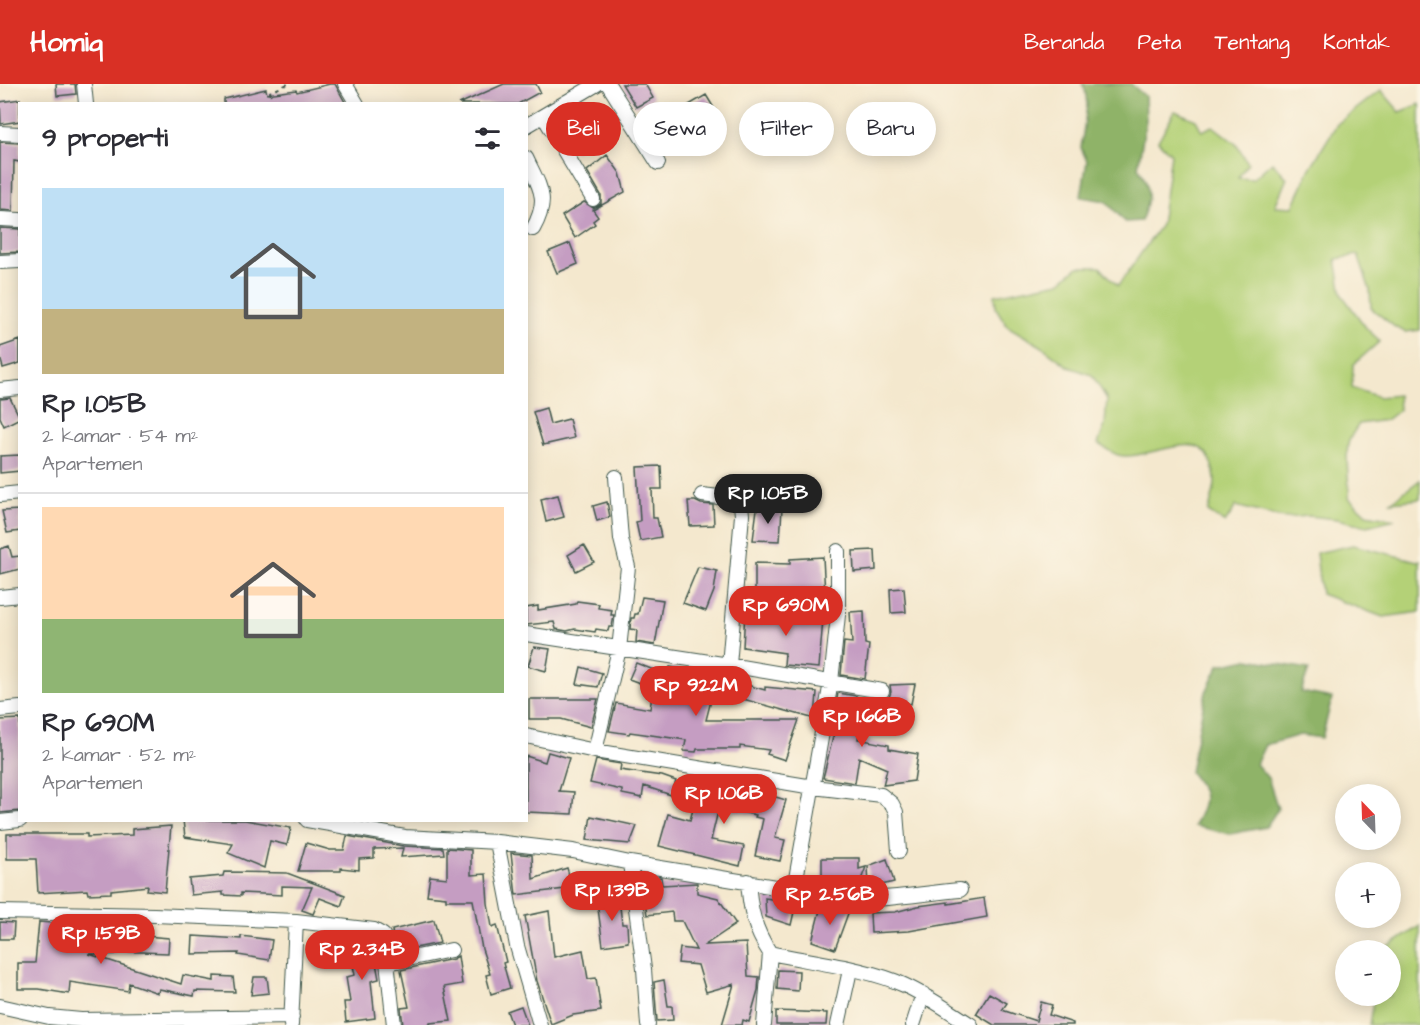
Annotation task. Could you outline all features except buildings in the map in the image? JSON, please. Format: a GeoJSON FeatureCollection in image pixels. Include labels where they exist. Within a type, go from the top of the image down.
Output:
{"type":"FeatureCollection","features":[{"type":"Feature","properties":{"kind":"street"},"geometry":{"type":"LineString","coordinates":[[84,84],[86,102]]}},
{"type":"Feature","properties":{"kind":"street"},"geometry":{"type":"LineString","coordinates":[[345,84],[356,102]]}},
{"type":"Feature","properties":{"kind":"street"},"geometry":{"type":"LineString","coordinates":[[528,125],[597,84]]}},
{"type":"Feature","properties":{"kind":"street"},"geometry":{"type":"LineString","coordinates":[[608,84],[658,163]]}},
{"type":"Feature","properties":{"kind":"street"},"geometry":{"type":"LineString","coordinates":[[544,117],[593,198]]}},
{"type":"Feature","properties":{"kind":"street"},"geometry":{"type":"LineString","coordinates":[[0,133],[18,134]]}},
{"type":"Feature","properties":{"kind":"street"},"geometry":{"type":"LineString","coordinates":[[528,163],[543,197],[543,205],[533,229]]}},
{"type":"Feature","properties":{"kind":"street"},"geometry":{"type":"LineString","coordinates":[[0,219],[18,220]]}},
{"type":"Feature","properties":{"kind":"street"},"geometry":{"type":"LineString","coordinates":[[0,262],[18,261]]}},
{"type":"Feature","properties":{"kind":"street"},"geometry":{"type":"LineString","coordinates":[[0,390],[18,388]]}},
{"type":"Feature","properties":{"kind":"street"},"geometry":{"type":"LineString","coordinates":[[595,751],[619,649],[628,567],[619,531],[616,477]]}},
{"type":"Feature","properties":{"kind":"street"},"geometry":{"type":"LineString","coordinates":[[0,495],[18,493]]}},
{"type":"Feature","properties":{"kind":"street"},"geometry":{"type":"LineString","coordinates":[[702,495],[736,499],[741,504],[742,515],[729,665]]}},
{"type":"Feature","properties":{"kind":"street"},"geometry":{"type":"LineString","coordinates":[[794,890],[831,682],[838,615],[838,551]]}},
{"type":"Feature","properties":{"kind":"street"},"geometry":{"type":"LineString","coordinates":[[0,597],[18,595]]}},
{"type":"Feature","properties":{"kind":"street"},"geometry":{"type":"LineString","coordinates":[[528,634],[882,691]]}},
{"type":"Feature","properties":{"kind":"street"},"geometry":{"type":"LineString","coordinates":[[0,710],[18,708]]}},
{"type":"Feature","properties":{"kind":"street"},"geometry":{"type":"LineString","coordinates":[[528,736],[595,751],[813,787],[869,792],[887,799],[896,812],[899,851]]}},
{"type":"Feature","properties":{"kind":"street"},"geometry":{"type":"LineString","coordinates":[[0,822],[18,820]]}},
{"type":"Feature","properties":{"kind":"street"},"geometry":{"type":"LineString","coordinates":[[319,822],[405,837],[497,842],[573,851],[630,863],[748,881],[836,899],[894,897],[960,890]]}},
{"type":"Feature","properties":{"kind":"street"},"geometry":{"type":"LineString","coordinates":[[497,842],[517,946],[540,1025]]}},
{"type":"Feature","properties":{"kind":"street"},"geometry":{"type":"LineString","coordinates":[[630,863],[644,969],[648,1025]]}},
{"type":"Feature","properties":{"kind":"street"},"geometry":{"type":"LineString","coordinates":[[748,881],[757,932],[770,953],[764,1025]]}},
{"type":"Feature","properties":{"kind":"street"},"geometry":{"type":"LineString","coordinates":[[0,912],[296,921],[374,930],[383,934],[394,1019]]}},
{"type":"Feature","properties":{"kind":"street"},"geometry":{"type":"LineString","coordinates":[[0,1006],[50,1017],[81,1020],[292,1021],[296,921]]}},
{"type":"Feature","properties":{"kind":"street"},"geometry":{"type":"LineString","coordinates":[[388,963],[451,950]]}},
{"type":"Feature","properties":{"kind":"street"},"geometry":{"type":"LineString","coordinates":[[770,953],[850,969],[902,984],[923,994],[971,1025]]}},
{"type":"Feature","properties":{"kind":"street"},"geometry":{"type":"LineString","coordinates":[[838,1025],[850,969]]}},
{"type":"Feature","properties":{"kind":"street"},"geometry":{"type":"LineString","coordinates":[[913,1025],[923,994]]}},
{"type":"Feature","properties":{"kind":"path"},"geometry":{"type":"LineString","coordinates":[[272,102],[270,92],[288,84]]}},
{"type":"Feature","properties":{"kind":"green space"},"geometry":{"type":"Polygon","coordinates":[[[1082,84],[1131,84],[1145,96],[1146,120],[1138,167],[1146,181],[1148,200],[1141,221],[1125,222],[1106,201],[1081,197],[1087,161],[1081,148],[1087,105],[1082,84]]]}},
{"type":"Feature","properties":{"kind":"green space"},"geometry":{"type":"Polygon","coordinates":[[[1381,90],[1400,112],[1420,104],[1420,330],[1405,332],[1371,308],[1370,290],[1358,255],[1336,259],[1342,295],[1367,329],[1380,341],[1353,365],[1352,388],[1379,397],[1398,395],[1399,410],[1386,420],[1359,424],[1352,435],[1347,453],[1349,498],[1366,514],[1395,519],[1367,526],[1337,519],[1309,516],[1283,518],[1236,506],[1225,523],[1208,512],[1215,479],[1209,458],[1203,450],[1193,446],[1182,446],[1129,456],[1115,454],[1098,444],[1105,425],[1107,399],[1092,375],[1069,367],[1041,346],[1007,326],[996,308],[995,295],[1060,282],[1078,267],[1100,267],[1118,286],[1161,225],[1171,154],[1158,141],[1175,111],[1196,120],[1202,131],[1213,126],[1236,144],[1248,163],[1238,178],[1253,179],[1272,162],[1287,178],[1275,206],[1293,207],[1309,170],[1337,124],[1381,90]]]}},
{"type":"Feature","properties":{"kind":"green space"},"geometry":{"type":"Polygon","coordinates":[[[1420,480],[1420,499],[1391,502],[1420,480]]]}},
{"type":"Feature","properties":{"kind":"green space"},"geometry":{"type":"Polygon","coordinates":[[[1353,545],[1420,560],[1420,612],[1383,617],[1321,594],[1316,553],[1353,545]]]}},
{"type":"Feature","properties":{"kind":"green space"},"geometry":{"type":"Polygon","coordinates":[[[1248,659],[1309,669],[1301,692],[1332,698],[1322,738],[1300,735],[1265,745],[1256,764],[1268,778],[1278,809],[1266,827],[1230,834],[1194,826],[1202,810],[1204,798],[1190,772],[1206,692],[1219,665],[1248,659]]]}},
{"type":"Feature","properties":{"kind":"green space"},"geometry":{"type":"Polygon","coordinates":[[[1420,926],[1420,1025],[1369,1025],[1372,1006],[1401,1006],[1401,940],[1399,940],[1420,926]]]}}]}
